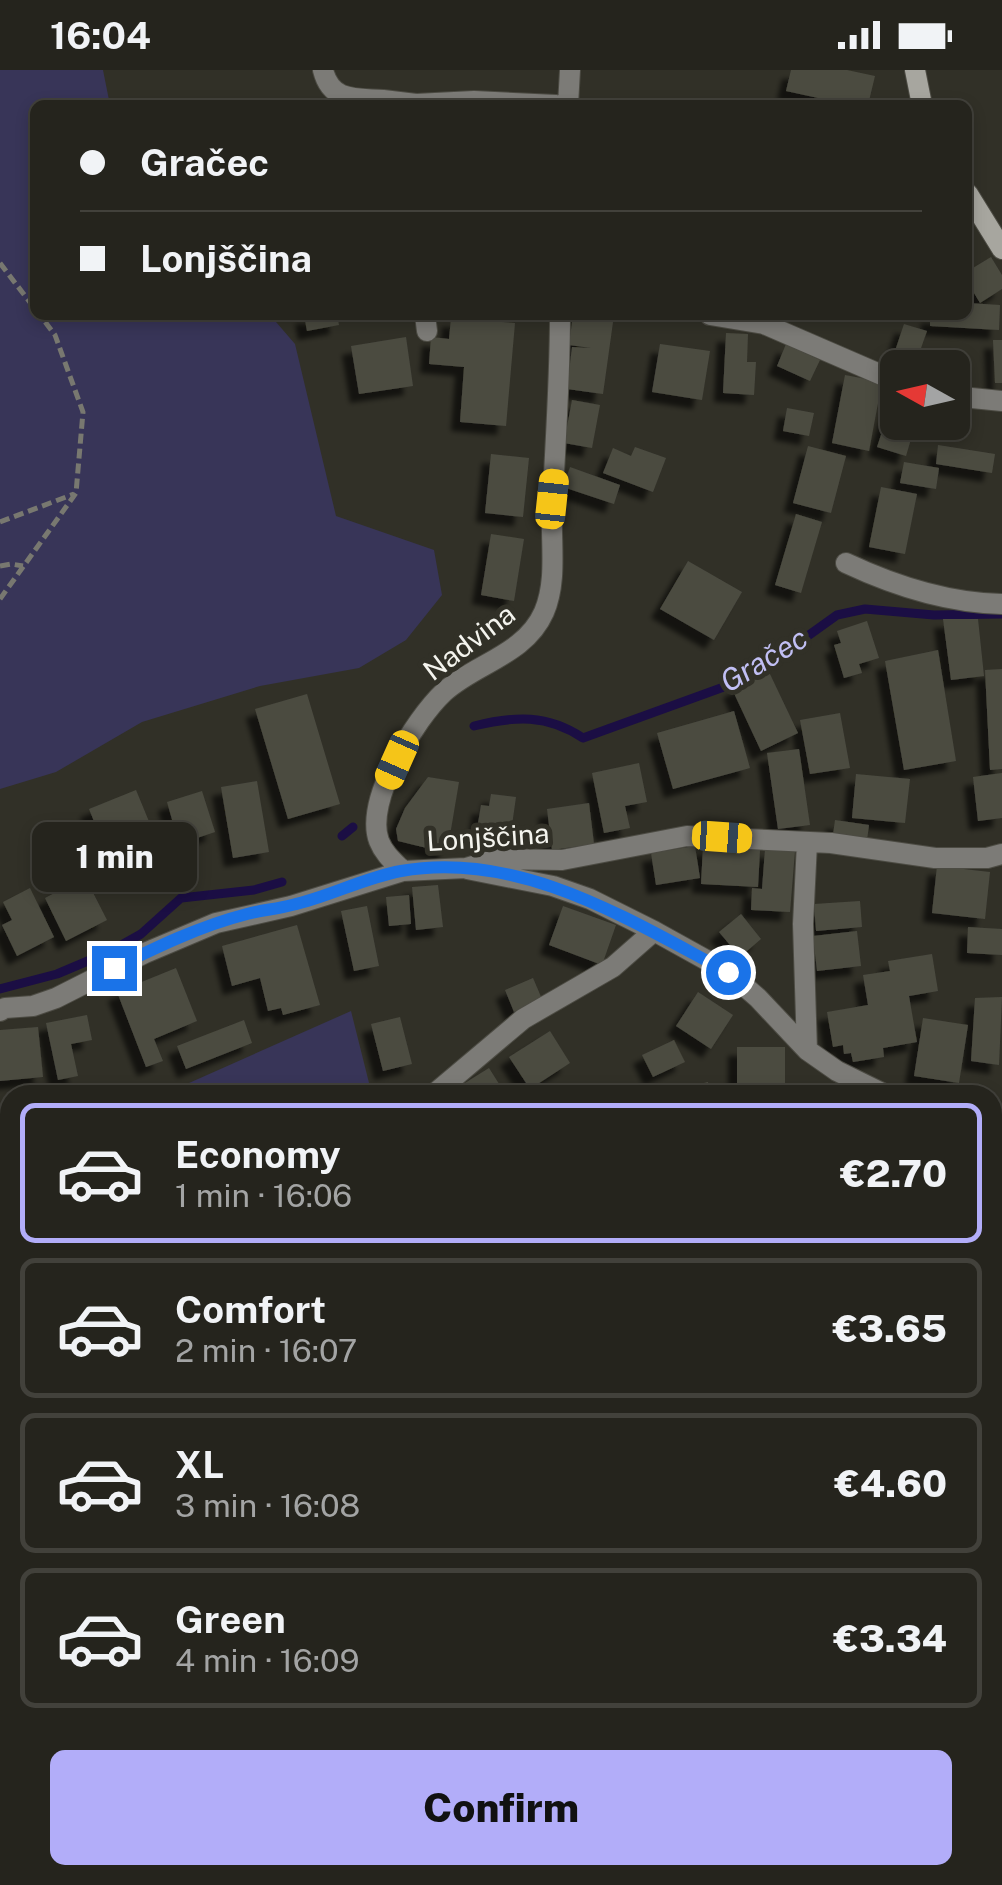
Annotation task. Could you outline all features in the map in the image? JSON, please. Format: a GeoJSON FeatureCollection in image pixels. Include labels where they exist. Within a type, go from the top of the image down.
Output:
{"type":"FeatureCollection","features":[{"type":"Feature","properties":{"kind":"street"},"geometry":{"type":"LineString","coordinates":[[322,70],[328,87],[336,95],[370,100]]}},
{"type":"Feature","properties":{"kind":"street"},"geometry":{"type":"LineString","coordinates":[[568,100],[570,70]]}},
{"type":"Feature","properties":{"kind":"street"},"geometry":{"type":"LineString","coordinates":[[915,70],[921,100]]}},
{"type":"Feature","properties":{"kind":"street"},"geometry":{"type":"LineString","coordinates":[[972,200],[1002,248]]}},
{"type":"Feature","properties":{"kind":"street","name":"Nadvina"},"geometry":{"type":"LineString","coordinates":[[403,870],[386,855],[378,838],[377,816],[397,760],[438,698],[520,644],[536,627],[546,608],[559,425],[560,320]]}},
{"type":"Feature","properties":{"kind":"street"},"geometry":{"type":"LineString","coordinates":[[740,320],[764,324],[880,374]]}},
{"type":"Feature","properties":{"kind":"street"},"geometry":{"type":"LineString","coordinates":[[970,398],[1002,401]]}},
{"type":"Feature","properties":{"kind":"street"},"geometry":{"type":"LineString","coordinates":[[846,563],[912,589],[965,601],[1002,604]]}},
{"type":"Feature","properties":{"kind":"street","name":"Lonjščina"},"geometry":{"type":"LineString","coordinates":[[0,1011],[56,998],[216,923],[291,906],[403,870],[466,868],[496,859],[562,860],[687,836],[807,843],[935,858],[1002,854]]}},
{"type":"Feature","properties":{"kind":"street"},"geometry":{"type":"LineString","coordinates":[[807,843],[803,943],[807,1050]]}},
{"type":"Feature","properties":{"kind":"street"},"geometry":{"type":"LineString","coordinates":[[466,868],[553,886],[590,899],[654,931],[728,972],[807,1050],[866,1085]]}},
{"type":"Feature","properties":{"kind":"street"},"geometry":{"type":"LineString","coordinates":[[445,1085],[523,1019],[613,967],[654,931]]}},
{"type":"Feature","properties":{"kind":"path"},"geometry":{"type":"LineString","coordinates":[[0,263],[30,302]]}},
{"type":"Feature","properties":{"kind":"path"},"geometry":{"type":"LineString","coordinates":[[0,599],[76,493],[83,412],[56,335],[44,320]]}},
{"type":"Feature","properties":{"kind":"path"},"geometry":{"type":"LineString","coordinates":[[0,522],[76,493]]}},
{"type":"Feature","properties":{"kind":"path"},"geometry":{"type":"LineString","coordinates":[[0,566],[23,566]]}},
{"type":"Feature","properties":{"kind":"shaded area"},"geometry":{"type":"Polygon","coordinates":[[[0,70],[103,70],[109,100],[30,100],[30,320],[274,320],[295,344],[336,516],[434,550],[442,595],[406,640],[359,668],[260,686],[142,722],[56,772],[0,789],[0,70]]]}},
{"type":"Feature","properties":{"kind":"shaded area"},"geometry":{"type":"Polygon","coordinates":[[[351,1011],[370,1085],[184,1085],[351,1011]]]}},
{"type":"Feature","properties":{"kind":"building"},"geometry":{"type":"Polygon","coordinates":[[[791,70],[847,70],[875,76],[869,100],[827,100],[786,91],[791,70]]]}},
{"type":"Feature","properties":{"kind":"building"},"geometry":{"type":"Polygon","coordinates":[[[991,257],[1002,275],[1002,289],[980,303],[972,290],[972,269],[991,257]]]}},
{"type":"Feature","properties":{"kind":"building"},"geometry":{"type":"Polygon","coordinates":[[[972,303],[1000,305],[999,330],[930,326],[930,320],[972,320],[972,303]]]}},
{"type":"Feature","properties":{"kind":"building"},"geometry":{"type":"Polygon","coordinates":[[[305,320],[338,320],[339,325],[307,331],[305,320]]]}},
{"type":"Feature","properties":{"kind":"building"},"geometry":{"type":"Polygon","coordinates":[[[451,320],[515,323],[506,426],[460,422],[464,367],[429,364],[431,337],[449,339],[451,320]]]}},
{"type":"Feature","properties":{"kind":"building"},"geometry":{"type":"Polygon","coordinates":[[[572,320],[613,320],[603,394],[567,389],[572,347],[591,348],[569,345],[572,320]]]}},
{"type":"Feature","properties":{"kind":"building"},"geometry":{"type":"Polygon","coordinates":[[[904,324],[927,331],[920,350],[895,350],[904,324]]]}},
{"type":"Feature","properties":{"kind":"building"},"geometry":{"type":"Polygon","coordinates":[[[726,333],[748,334],[747,362],[756,362],[754,395],[723,393],[726,333]]]}},
{"type":"Feature","properties":{"kind":"building"},"geometry":{"type":"Polygon","coordinates":[[[406,337],[413,386],[359,394],[351,346],[406,337]]]}},
{"type":"Feature","properties":{"kind":"building"},"geometry":{"type":"Polygon","coordinates":[[[993,340],[1002,340],[1002,383],[995,383],[993,340]]]}},
{"type":"Feature","properties":{"kind":"building"},"geometry":{"type":"Polygon","coordinates":[[[660,344],[710,351],[702,400],[652,392],[660,344]]]}},
{"type":"Feature","properties":{"kind":"building"},"geometry":{"type":"Polygon","coordinates":[[[786,344],[820,360],[810,381],[777,366],[786,344]]]}},
{"type":"Feature","properties":{"kind":"building"},"geometry":{"type":"Polygon","coordinates":[[[845,375],[880,382],[869,451],[832,443],[845,375]]]}},
{"type":"Feature","properties":{"kind":"building"},"geometry":{"type":"Polygon","coordinates":[[[572,400],[600,405],[592,448],[564,443],[572,400]]]}},
{"type":"Feature","properties":{"kind":"building"},"geometry":{"type":"Polygon","coordinates":[[[787,408],[814,413],[809,436],[783,431],[787,408]]]}},
{"type":"Feature","properties":{"kind":"building"},"geometry":{"type":"Polygon","coordinates":[[[880,438],[911,440],[906,456],[877,447],[880,438]]]}},
{"type":"Feature","properties":{"kind":"building"},"geometry":{"type":"Polygon","coordinates":[[[938,445],[995,454],[992,473],[936,464],[938,445]]]}},
{"type":"Feature","properties":{"kind":"building"},"geometry":{"type":"Polygon","coordinates":[[[808,446],[846,456],[831,513],[793,503],[808,446]]]}},
{"type":"Feature","properties":{"kind":"building"},"geometry":{"type":"Polygon","coordinates":[[[635,447],[666,458],[653,492],[603,473],[613,448],[631,456],[635,447]]]}},
{"type":"Feature","properties":{"kind":"building"},"geometry":{"type":"Polygon","coordinates":[[[491,454],[529,458],[523,517],[485,513],[491,454]]]}},
{"type":"Feature","properties":{"kind":"building"},"geometry":{"type":"Polygon","coordinates":[[[904,462],[939,468],[936,489],[900,483],[904,462]]]}},
{"type":"Feature","properties":{"kind":"building"},"geometry":{"type":"Polygon","coordinates":[[[570,467],[620,485],[614,504],[563,487],[570,467]]]}},
{"type":"Feature","properties":{"kind":"building"},"geometry":{"type":"Polygon","coordinates":[[[881,487],[917,494],[905,554],[869,547],[881,487]]]}},
{"type":"Feature","properties":{"kind":"building"},"geometry":{"type":"Polygon","coordinates":[[[796,514],[822,522],[801,593],[775,585],[796,514]]]}},
{"type":"Feature","properties":{"kind":"building"},"geometry":{"type":"Polygon","coordinates":[[[491,534],[524,539],[514,601],[481,595],[491,534]]]}},
{"type":"Feature","properties":{"kind":"building"},"geometry":{"type":"Polygon","coordinates":[[[688,561],[742,592],[714,640],[660,609],[688,561]]]}},
{"type":"Feature","properties":{"kind":"building"},"geometry":{"type":"Polygon","coordinates":[[[943,619],[978,619],[984,676],[951,680],[943,619]]]}},
{"type":"Feature","properties":{"kind":"building"},"geometry":{"type":"Polygon","coordinates":[[[867,621],[879,658],[859,664],[862,673],[844,678],[834,645],[841,643],[837,631],[867,621]]]}},
{"type":"Feature","properties":{"kind":"building"},"geometry":{"type":"Polygon","coordinates":[[[938,650],[956,761],[904,770],[885,661],[938,650]]]}},
{"type":"Feature","properties":{"kind":"building"},"geometry":{"type":"Polygon","coordinates":[[[1002,669],[1002,769],[990,770],[985,670],[1002,669]]]}},
{"type":"Feature","properties":{"kind":"building"},"geometry":{"type":"Polygon","coordinates":[[[769,672],[798,733],[761,751],[732,689],[769,672]]]}},
{"type":"Feature","properties":{"kind":"building"},"geometry":{"type":"Polygon","coordinates":[[[307,694],[340,804],[288,819],[255,709],[307,694]]]}},
{"type":"Feature","properties":{"kind":"building"},"geometry":{"type":"Polygon","coordinates":[[[734,711],[750,768],[673,789],[657,733],[734,711]]]}},
{"type":"Feature","properties":{"kind":"building"},"geometry":{"type":"Polygon","coordinates":[[[840,713],[850,768],[810,774],[800,720],[840,713]]]}},
{"type":"Feature","properties":{"kind":"building"},"geometry":{"type":"Polygon","coordinates":[[[799,749],[810,825],[778,829],[767,753],[799,749]]]}},
{"type":"Feature","properties":{"kind":"building"},"geometry":{"type":"Polygon","coordinates":[[[639,763],[647,802],[625,806],[630,828],[604,833],[592,773],[639,763]]]}},
{"type":"Feature","properties":{"kind":"building"},"geometry":{"type":"Polygon","coordinates":[[[1002,773],[1002,818],[978,821],[973,777],[1002,773]]]}},
{"type":"Feature","properties":{"kind":"building"},"geometry":{"type":"Polygon","coordinates":[[[856,774],[910,779],[905,823],[852,818],[856,774]]]}},
{"type":"Feature","properties":{"kind":"building"},"geometry":{"type":"Polygon","coordinates":[[[428,777],[459,782],[447,853],[398,841],[396,829],[405,808],[428,777]]]}},
{"type":"Feature","properties":{"kind":"building"},"geometry":{"type":"Polygon","coordinates":[[[257,781],[269,852],[233,858],[221,787],[257,781]]]}},
{"type":"Feature","properties":{"kind":"building"},"geometry":{"type":"Polygon","coordinates":[[[136,790],[162,853],[115,873],[89,809],[136,790]]]}},
{"type":"Feature","properties":{"kind":"building"},"geometry":{"type":"Polygon","coordinates":[[[202,791],[215,832],[179,844],[167,802],[202,791]]]}},
{"type":"Feature","properties":{"kind":"building"},"geometry":{"type":"Polygon","coordinates":[[[491,794],[516,797],[508,853],[483,850],[484,836],[476,835],[481,805],[489,806],[491,794]]]}},
{"type":"Feature","properties":{"kind":"building"},"geometry":{"type":"Polygon","coordinates":[[[589,803],[594,844],[552,850],[547,809],[589,803]]]}},
{"type":"Feature","properties":{"kind":"building"},"geometry":{"type":"Polygon","coordinates":[[[835,820],[869,825],[867,840],[833,835],[835,820]]]}},
{"type":"Feature","properties":{"kind":"building"},"geometry":{"type":"Polygon","coordinates":[[[695,846],[700,878],[656,885],[651,853],[695,846]]]}},
{"type":"Feature","properties":{"kind":"building"},"geometry":{"type":"Polygon","coordinates":[[[703,846],[760,850],[758,887],[701,884],[703,846]]]}},
{"type":"Feature","properties":{"kind":"building"},"geometry":{"type":"Polygon","coordinates":[[[765,849],[795,851],[790,912],[751,910],[752,888],[762,889],[765,849]]]}},
{"type":"Feature","properties":{"kind":"building"},"geometry":{"type":"Polygon","coordinates":[[[937,866],[990,872],[985,919],[932,913],[937,866]]]}},
{"type":"Feature","properties":{"kind":"building"},"geometry":{"type":"Polygon","coordinates":[[[85,877],[107,920],[66,941],[45,898],[85,877]]]}},
{"type":"Feature","properties":{"kind":"building"},"geometry":{"type":"Polygon","coordinates":[[[438,885],[443,927],[416,930],[412,887],[438,885]]]}},
{"type":"Feature","properties":{"kind":"building"},"geometry":{"type":"Polygon","coordinates":[[[30,888],[54,937],[17,956],[2,925],[12,920],[3,902],[30,888]]]}},
{"type":"Feature","properties":{"kind":"building"},"geometry":{"type":"Polygon","coordinates":[[[409,895],[411,924],[389,926],[386,897],[409,895]]]}},
{"type":"Feature","properties":{"kind":"building"},"geometry":{"type":"Polygon","coordinates":[[[860,901],[862,927],[816,931],[814,904],[860,901]]]}},
{"type":"Feature","properties":{"kind":"building"},"geometry":{"type":"Polygon","coordinates":[[[367,906],[379,966],[354,971],[341,911],[367,906]]]}},
{"type":"Feature","properties":{"kind":"building"},"geometry":{"type":"Polygon","coordinates":[[[563,906],[616,925],[602,965],[549,945],[563,906]]]}},
{"type":"Feature","properties":{"kind":"building"},"geometry":{"type":"Polygon","coordinates":[[[741,914],[761,939],[740,957],[719,932],[741,914]]]}},
{"type":"Feature","properties":{"kind":"building"},"geometry":{"type":"Polygon","coordinates":[[[297,925],[320,1005],[283,1015],[281,1008],[268,1011],[260,978],[232,986],[222,946],[297,925]]]}},
{"type":"Feature","properties":{"kind":"building"},"geometry":{"type":"Polygon","coordinates":[[[968,927],[1002,929],[1002,955],[967,953],[968,927]]]}},
{"type":"Feature","properties":{"kind":"building"},"geometry":{"type":"Polygon","coordinates":[[[857,931],[861,966],[817,971],[813,936],[857,931]]]}},
{"type":"Feature","properties":{"kind":"building"},"geometry":{"type":"Polygon","coordinates":[[[932,954],[938,991],[909,996],[917,1042],[883,1048],[884,1057],[853,1062],[851,1053],[844,1054],[843,1045],[833,1047],[827,1012],[868,1005],[863,975],[890,971],[888,961],[932,954]]]}},
{"type":"Feature","properties":{"kind":"building"},"geometry":{"type":"Polygon","coordinates":[[[176,968],[197,1021],[154,1039],[163,1061],[146,1067],[117,992],[176,968]]]}},
{"type":"Feature","properties":{"kind":"building"},"geometry":{"type":"Polygon","coordinates":[[[533,978],[542,999],[514,1012],[505,990],[533,978]]]}},
{"type":"Feature","properties":{"kind":"building"},"geometry":{"type":"Polygon","coordinates":[[[698,992],[733,1015],[711,1049],[676,1026],[698,992]]]}},
{"type":"Feature","properties":{"kind":"building"},"geometry":{"type":"Polygon","coordinates":[[[1002,997],[999,1065],[971,1061],[975,998],[1002,997]]]}},
{"type":"Feature","properties":{"kind":"building"},"geometry":{"type":"Polygon","coordinates":[[[87,1015],[92,1040],[71,1044],[78,1076],[58,1080],[46,1023],[87,1015]]]}},
{"type":"Feature","properties":{"kind":"building"},"geometry":{"type":"Polygon","coordinates":[[[400,1017],[412,1064],[383,1071],[371,1024],[400,1017]]]}},
{"type":"Feature","properties":{"kind":"building"},"geometry":{"type":"Polygon","coordinates":[[[923,1018],[968,1025],[959,1083],[914,1076],[923,1018]]]}},
{"type":"Feature","properties":{"kind":"building"},"geometry":{"type":"Polygon","coordinates":[[[244,1020],[252,1043],[186,1069],[177,1046],[244,1020]]]}},
{"type":"Feature","properties":{"kind":"building"},"geometry":{"type":"Polygon","coordinates":[[[38,1027],[43,1077],[0,1081],[0,1030],[38,1027]]]}},
{"type":"Feature","properties":{"kind":"building"},"geometry":{"type":"Polygon","coordinates":[[[550,1031],[570,1063],[536,1085],[527,1085],[509,1057],[550,1031]]]}},
{"type":"Feature","properties":{"kind":"building"},"geometry":{"type":"Polygon","coordinates":[[[674,1040],[685,1062],[653,1077],[642,1055],[674,1040]]]}},
{"type":"Feature","properties":{"kind":"building"},"geometry":{"type":"Polygon","coordinates":[[[737,1047],[785,1047],[785,1085],[737,1085],[737,1047]]]}},
{"type":"Feature","properties":{"kind":"building"},"geometry":{"type":"Polygon","coordinates":[[[489,1068],[500,1085],[462,1085],[489,1068]]]}},
{"type":"Feature","properties":{"kind":"waterway","name":"Gračec"},"geometry":{"type":"LineString","coordinates":[[474,726],[530,719],[557,725],[583,738],[732,684],[770,663],[837,615],[865,609],[934,615],[1002,614]]}},
{"type":"Feature","properties":{"kind":"waterway","name":"Gračec"},"geometry":{"type":"LineString","coordinates":[[342,836],[353,827]]}},
{"type":"Feature","properties":{"kind":"waterway","name":"Gračec"},"geometry":{"type":"LineString","coordinates":[[0,989],[57,974],[109,952],[141,934],[181,898],[254,890],[282,882]]}},
{"type":"Feature","properties":{"kind":"route"},"geometry":{"type":"LineString","coordinates":[[114,968],[189,932],[251,912],[291,906],[403,870],[466,868],[553,886],[590,899],[728,972]]}}]}
